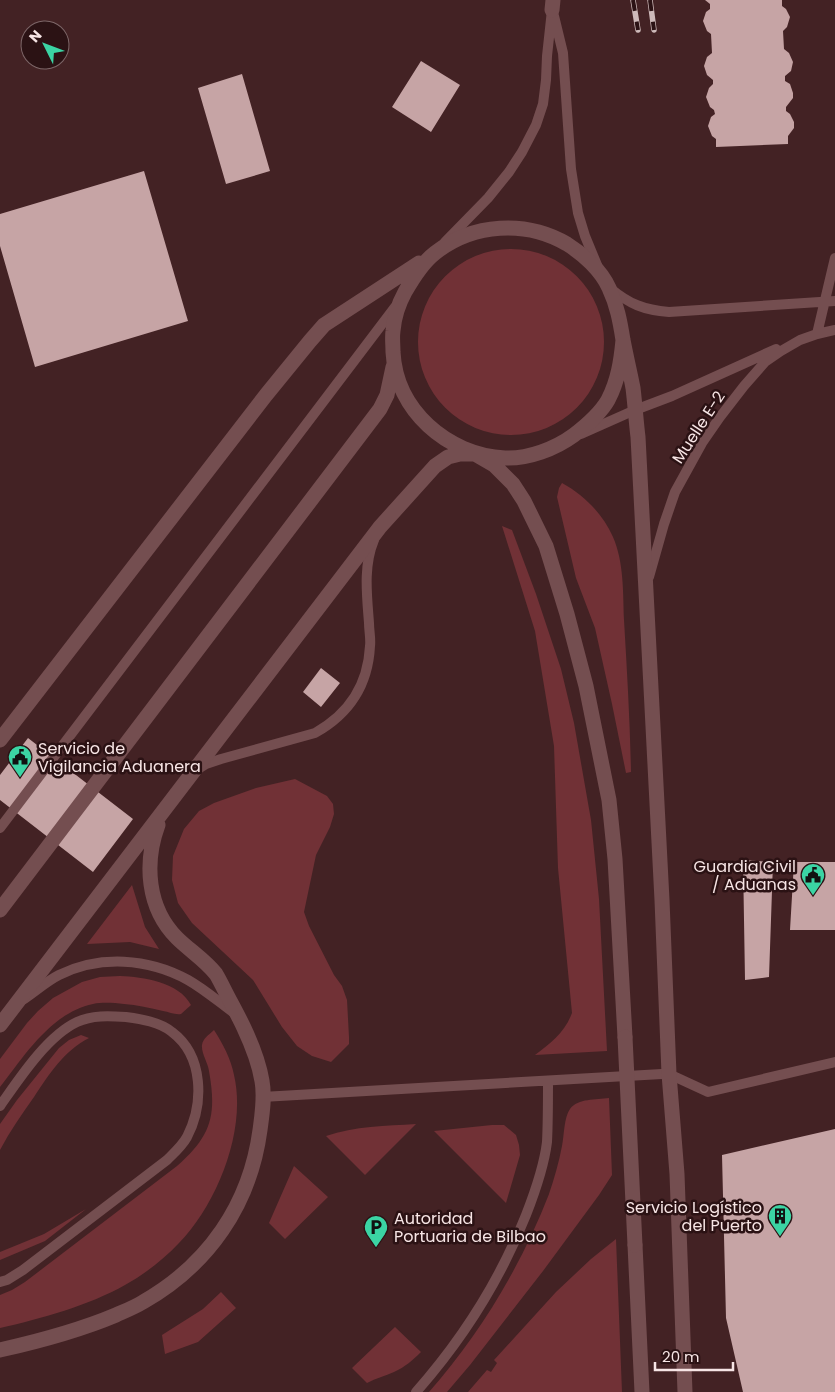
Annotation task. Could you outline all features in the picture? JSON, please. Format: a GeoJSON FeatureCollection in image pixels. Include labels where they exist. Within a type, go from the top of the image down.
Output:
{"type":"FeatureCollection","features":[{"type":"Feature","properties":{"kind":"street"},"geometry":{"type":"LineString","coordinates":[[0,740],[254,411],[310,340],[324,326],[435,253],[462,237],[484,230],[492,228],[524,228],[554,236],[580,253],[605,281],[619,313],[633,388],[638,437],[669,1074],[677,1174],[685,1392]]}},
{"type":"Feature","properties":{"kind":"street"},"geometry":{"type":"LineString","coordinates":[[435,253],[415,274],[400,300],[392,331],[394,363],[401,388],[414,410],[431,429],[452,444],[494,464],[514,484],[524,501],[546,546],[567,614],[605,773],[615,859],[642,1392]]}},
{"type":"Feature","properties":{"kind":"street"},"geometry":{"type":"LineString","coordinates":[[0,1025],[380,526],[435,466],[448,457],[460,454],[475,454],[506,458],[536,454],[566,441],[589,424],[608,400],[619,371],[623,340]]}},
{"type":"Feature","properties":{"kind":"street"},"geometry":{"type":"LineString","coordinates":[[0,910],[380,409],[387,395],[394,363]]}},
{"type":"Feature","properties":{"kind":"street"},"geometry":{"type":"LineString","coordinates":[[0,1350],[57,1336],[95,1324],[141,1304],[163,1290],[183,1275],[218,1236],[232,1215],[254,1166],[262,1118],[262,1083],[259,1068],[253,1049],[216,975],[206,963],[176,937],[159,913],[149,876],[153,839],[162,814]]}},
{"type":"Feature","properties":{"kind":"lane"},"geometry":{"type":"LineString","coordinates":[[435,253],[488,198],[510,172],[536,125],[543,104],[553,5]]}},
{"type":"Feature","properties":{"kind":"lane"},"geometry":{"type":"LineString","coordinates":[[553,5],[563,53],[571,169],[578,213],[585,236],[605,281],[623,299],[636,306],[653,311],[669,312],[835,301]]}},
{"type":"Feature","properties":{"kind":"lane"},"geometry":{"type":"LineString","coordinates":[[817,334],[835,258]]}},
{"type":"Feature","properties":{"kind":"lane"},"geometry":{"type":"LineString","coordinates":[[0,828],[400,300]]}},
{"type":"Feature","properties":{"kind":"lane","name":"Muelle E-2"},"geometry":{"type":"LineString","coordinates":[[646,591],[655,551],[675,492],[702,443],[744,386],[765,362],[800,340],[835,330]]}},
{"type":"Feature","properties":{"kind":"lane"},"geometry":{"type":"LineString","coordinates":[[566,441],[800,340]]}},
{"type":"Feature","properties":{"kind":"lane"},"geometry":{"type":"LineString","coordinates":[[193,772],[206,764],[221,759],[315,733],[340,715],[351,702],[364,678],[368,664],[370,646],[368,565],[371,548],[380,526]]}},
{"type":"Feature","properties":{"kind":"lane"},"geometry":{"type":"LineString","coordinates":[[15,1005],[58,976],[75,968],[112,962],[131,962],[151,965],[170,971],[190,981],[237,1015]]}},
{"type":"Feature","properties":{"kind":"lane"},"geometry":{"type":"LineString","coordinates":[[0,1106],[48,1044],[63,1031],[78,1022],[107,1016],[135,1018],[158,1023],[172,1031],[188,1050],[193,1061],[199,1092],[192,1125],[179,1148],[167,1160],[23,1270],[0,1282]]}},
{"type":"Feature","properties":{"kind":"lane"},"geometry":{"type":"LineString","coordinates":[[262,1098],[669,1074],[708,1092],[835,1062]]}},
{"type":"Feature","properties":{"kind":"lane"},"geometry":{"type":"LineString","coordinates":[[416,1392],[433,1373],[491,1289],[520,1231],[533,1197],[547,1143],[548,1082]]}},
{"type":"Feature","properties":{"kind":"shaded area"},"geometry":{"type":"Polygon","coordinates":[[[0,0],[835,0],[835,1392],[0,1392],[0,0]]]}},
{"type":"Feature","properties":{"kind":"shaded area"},"geometry":{"type":"Polygon","coordinates":[[[502,249],[520,249],[547,256],[563,264],[577,276],[589,290],[597,306],[604,333],[604,351],[597,378],[589,394],[577,408],[563,420],[547,428],[520,435],[502,435],[475,428],[459,420],[433,394],[422,369],[418,351],[418,333],[425,306],[433,290],[459,264],[484,253],[502,249]]]}},
{"type":"Feature","properties":{"kind":"shaded area"},"geometry":{"type":"Polygon","coordinates":[[[562,483],[578,493],[592,506],[609,529],[617,547],[623,588],[631,772],[626,773],[595,628],[576,578],[557,497],[562,483]]]}},
{"type":"Feature","properties":{"kind":"shaded area"},"geometry":{"type":"Polygon","coordinates":[[[502,526],[512,530],[536,594],[561,669],[574,723],[591,820],[599,899],[607,1051],[535,1055],[561,1031],[572,1013],[558,868],[554,746],[535,631],[502,526]]]}},
{"type":"Feature","properties":{"kind":"shaded area"},"geometry":{"type":"Polygon","coordinates":[[[295,779],[327,796],[333,804],[334,814],[330,827],[316,855],[304,912],[309,926],[334,975],[342,986],[347,1000],[349,1044],[331,1062],[312,1056],[297,1046],[282,1027],[253,980],[192,923],[178,903],[172,880],[173,856],[184,829],[199,811],[214,803],[256,788],[295,779]]]}},
{"type":"Feature","properties":{"kind":"shaded area"},"geometry":{"type":"Polygon","coordinates":[[[132,885],[145,927],[159,949],[130,942],[87,944],[132,885]]]}},
{"type":"Feature","properties":{"kind":"shaded area"},"geometry":{"type":"Polygon","coordinates":[[[120,976],[160,982],[178,991],[191,1005],[181,1014],[112,1003],[93,1004],[78,1009],[64,1016],[40,1037],[0,1087],[0,1059],[38,1011],[53,998],[82,982],[100,977],[120,976]]]}},
{"type":"Feature","properties":{"kind":"shaded area"},"geometry":{"type":"Polygon","coordinates":[[[214,1030],[233,1069],[237,1096],[236,1119],[226,1165],[217,1187],[193,1227],[161,1260],[125,1285],[96,1299],[64,1311],[0,1328],[0,1295],[25,1282],[177,1166],[197,1145],[209,1124],[212,1101],[209,1071],[202,1045],[205,1038],[214,1030]]]}},
{"type":"Feature","properties":{"kind":"shaded area"},"geometry":{"type":"Polygon","coordinates":[[[81,1035],[89,1038],[72,1049],[51,1072],[0,1150],[0,1124],[59,1048],[69,1040],[81,1035]]]}},
{"type":"Feature","properties":{"kind":"shaded area"},"geometry":{"type":"Polygon","coordinates":[[[609,1098],[612,1175],[543,1271],[470,1365],[447,1392],[429,1392],[448,1370],[482,1323],[526,1247],[551,1188],[561,1152],[568,1112],[573,1105],[582,1101],[609,1098]]]}},
{"type":"Feature","properties":{"kind":"shaded area"},"geometry":{"type":"Polygon","coordinates":[[[416,1124],[365,1175],[326,1136],[359,1128],[416,1124]]]}},
{"type":"Feature","properties":{"kind":"shaded area"},"geometry":{"type":"Polygon","coordinates":[[[504,1125],[516,1135],[519,1145],[520,1155],[506,1203],[434,1131],[504,1125]]]}},
{"type":"Feature","properties":{"kind":"shaded area"},"geometry":{"type":"Polygon","coordinates":[[[294,1166],[328,1197],[285,1239],[269,1223],[294,1166]]]}},
{"type":"Feature","properties":{"kind":"shaded area"},"geometry":{"type":"Polygon","coordinates":[[[86,1209],[45,1241],[0,1260],[0,1252],[44,1234],[86,1209]]]}},
{"type":"Feature","properties":{"kind":"shaded area"},"geometry":{"type":"Polygon","coordinates":[[[616,1239],[622,1392],[468,1392],[487,1370],[491,1372],[497,1363],[494,1360],[556,1292],[591,1259],[616,1239]]]}},
{"type":"Feature","properties":{"kind":"shaded area"},"geometry":{"type":"Polygon","coordinates":[[[221,1292],[236,1308],[198,1342],[165,1354],[162,1335],[203,1309],[221,1292]]]}},
{"type":"Feature","properties":{"kind":"shaded area"},"geometry":{"type":"Polygon","coordinates":[[[395,1327],[421,1352],[402,1368],[367,1383],[352,1368],[395,1327]]]}},
{"type":"Feature","properties":{"kind":"building"},"geometry":{"type":"Polygon","coordinates":[[[705,0],[782,0],[782,6],[790,17],[787,27],[783,31],[784,49],[789,53],[793,62],[791,71],[785,76],[785,81],[790,84],[793,93],[793,98],[786,107],[786,111],[794,122],[794,128],[788,136],[788,144],[716,147],[716,139],[712,136],[708,126],[711,117],[715,114],[706,97],[709,88],[713,84],[713,80],[707,75],[704,66],[707,57],[712,53],[711,34],[707,31],[703,21],[706,12],[710,9],[710,4],[705,0]]]}},
{"type":"Feature","properties":{"kind":"building"},"geometry":{"type":"Polygon","coordinates":[[[421,61],[460,85],[431,132],[392,107],[421,61]]]}},
{"type":"Feature","properties":{"kind":"building"},"geometry":{"type":"Polygon","coordinates":[[[242,74],[270,171],[226,184],[198,88],[242,74]]]}},
{"type":"Feature","properties":{"kind":"building"},"geometry":{"type":"Polygon","coordinates":[[[144,171],[188,321],[35,367],[0,246],[0,214],[144,171]]]}},
{"type":"Feature","properties":{"kind":"building"},"geometry":{"type":"Polygon","coordinates":[[[321,668],[340,683],[321,707],[303,692],[321,668]]]}},
{"type":"Feature","properties":{"kind":"building"},"geometry":{"type":"Polygon","coordinates":[[[28,738],[133,819],[93,872],[0,800],[0,775],[28,738]]]}},
{"type":"Feature","properties":{"kind":"building"},"geometry":{"type":"Polygon","coordinates":[[[743,860],[773,862],[769,977],[745,980],[743,860]]]}},
{"type":"Feature","properties":{"kind":"building","name":"Guardia Civil / Aduanas"},"geometry":{"type":"Polygon","coordinates":[[[794,862],[835,862],[835,930],[790,930],[794,862]]]}},
{"type":"Feature","properties":{"kind":"building","name":"Servicio Logístico del Puerto"},"geometry":{"type":"Polygon","coordinates":[[[835,1129],[835,1392],[743,1392],[726,1318],[722,1155],[835,1129]]]}},
{"type":"Feature","properties":{"kind":"railway"},"geometry":{"type":"LineString","coordinates":[[633,0],[638,30]]}},
{"type":"Feature","properties":{"kind":"railway"},"geometry":{"type":"LineString","coordinates":[[650,0],[654,30]]}},
{"type":"Feature","properties":{"kind":"place","name":"Servicio de Vigilancia Aduanera"},"geometry":{"type":"Point","coordinates":[20,778]}},
{"type":"Feature","properties":{"kind":"place","name":"Guardia Civil / Aduanas"},"geometry":{"type":"Point","coordinates":[813,896]}},
{"type":"Feature","properties":{"kind":"place","name":"Servicio Logístico del Puerto"},"geometry":{"type":"Point","coordinates":[780,1237]}},
{"type":"Feature","properties":{"kind":"place","name":"Autoridad Portuaria de Bilbao"},"geometry":{"type":"Point","coordinates":[376,1248]}}]}
